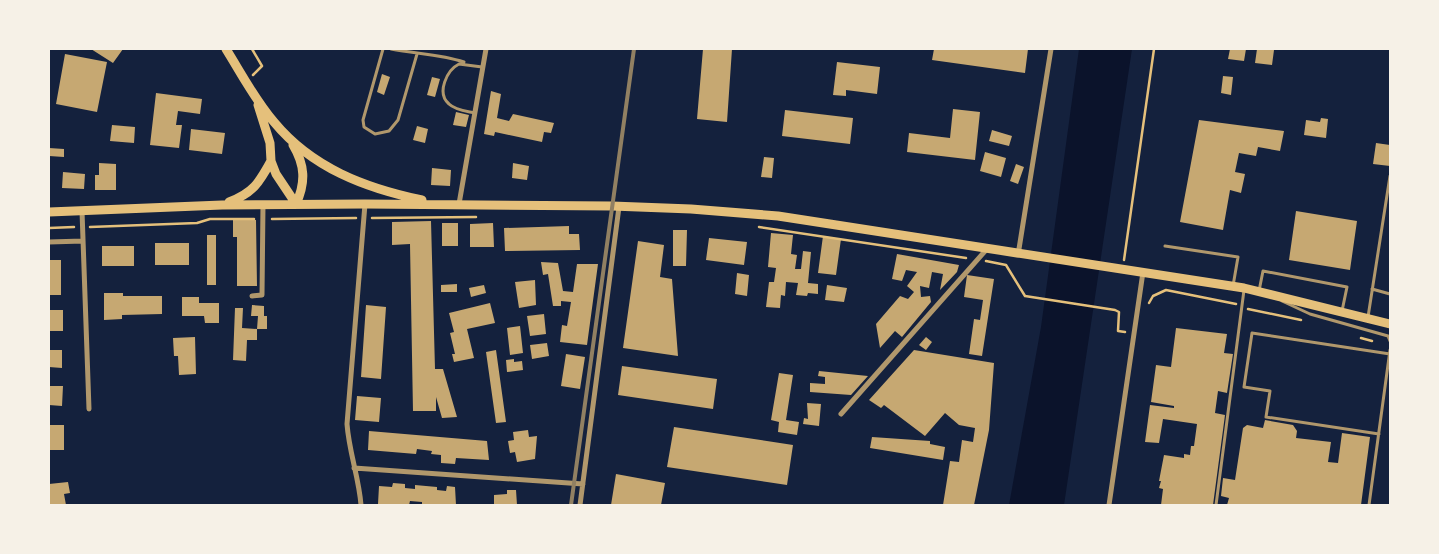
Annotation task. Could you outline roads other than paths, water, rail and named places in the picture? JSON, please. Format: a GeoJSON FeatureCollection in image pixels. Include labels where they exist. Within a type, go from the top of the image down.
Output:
{"type":"FeatureCollection","features":[{"type":"Feature","properties":{"kind":"main road"},"geometry":{"type":"LineString","coordinates":[[226,49],[273,121],[289,138],[330,170],[361,184],[398,195],[440,204]]}},
{"type":"Feature","properties":{"kind":"main road"},"geometry":{"type":"LineString","coordinates":[[255,96],[270,143],[271,161],[280,182],[296,204]]}},
{"type":"Feature","properties":{"kind":"main road"},"geometry":{"type":"LineString","coordinates":[[289,138],[301,159],[304,174],[296,204]]}},
{"type":"Feature","properties":{"kind":"main road"},"geometry":{"type":"LineString","coordinates":[[222,205],[246,196],[260,181],[271,161]]}},
{"type":"Feature","properties":{"kind":"main road"},"geometry":{"type":"LineString","coordinates":[[49,212],[263,204],[459,204],[691,209],[770,216],[1233,286],[1368,317],[1390,324]]}},
{"type":"Feature","properties":{"kind":"street"},"geometry":{"type":"LineString","coordinates":[[459,204],[486,49]]}},
{"type":"Feature","properties":{"kind":"street"},"geometry":{"type":"LineString","coordinates":[[1018,255],[1052,49]]}},
{"type":"Feature","properties":{"kind":"street"},"geometry":{"type":"LineString","coordinates":[[252,296],[262,295],[263,204]]}},
{"type":"Feature","properties":{"kind":"street"},"geometry":{"type":"LineString","coordinates":[[361,505],[360,486],[354,468],[347,424],[365,204]]}},
{"type":"Feature","properties":{"kind":"street"},"geometry":{"type":"LineString","coordinates":[[580,505],[619,207]]}},
{"type":"Feature","properties":{"kind":"street"},"geometry":{"type":"LineString","coordinates":[[82,211],[89,409]]}},
{"type":"Feature","properties":{"kind":"street"},"geometry":{"type":"LineString","coordinates":[[49,242],[83,240]]}},
{"type":"Feature","properties":{"kind":"street"},"geometry":{"type":"LineString","coordinates":[[841,414],[986,250]]}},
{"type":"Feature","properties":{"kind":"street"},"geometry":{"type":"LineString","coordinates":[[1109,505],[1143,272]]}},
{"type":"Feature","properties":{"kind":"street"},"geometry":{"type":"LineString","coordinates":[[354,468],[583,484]]}},
{"type":"Feature","properties":{"kind":"lane"},"geometry":{"type":"LineString","coordinates":[[383,49],[362,120],[364,127],[375,134],[389,131],[398,120],[417,54]]}},
{"type":"Feature","properties":{"kind":"lane"},"geometry":{"type":"LineString","coordinates":[[391,49],[417,54],[443,55],[482,67]]}},
{"type":"Feature","properties":{"kind":"lane"},"geometry":{"type":"LineString","coordinates":[[467,63],[459,64],[449,71],[444,94],[445,100],[454,108],[475,113]]}},
{"type":"Feature","properties":{"kind":"lane"},"geometry":{"type":"LineString","coordinates":[[1368,317],[1390,176]]}},
{"type":"Feature","properties":{"kind":"lane"},"geometry":{"type":"LineString","coordinates":[[1165,246],[1238,257],[1233,286]]}},
{"type":"Feature","properties":{"kind":"lane"},"geometry":{"type":"LineString","coordinates":[[1259,291],[1263,271],[1346,287],[1342,311]]}},
{"type":"Feature","properties":{"kind":"lane"},"geometry":{"type":"LineString","coordinates":[[1216,505],[1244,288]]}},
{"type":"Feature","properties":{"kind":"lane"},"geometry":{"type":"LineString","coordinates":[[1372,289],[1390,294]]}},
{"type":"Feature","properties":{"kind":"lane"},"geometry":{"type":"LineString","coordinates":[[1271,294],[1296,309],[1388,336],[1390,341]]}},
{"type":"Feature","properties":{"kind":"lane"},"geometry":{"type":"LineString","coordinates":[[1379,434],[1266,417],[1270,391],[1244,388],[1252,333],[1390,354]]}},
{"type":"Feature","properties":{"kind":"lane"},"geometry":{"type":"LineString","coordinates":[[1369,505],[1389,375],[1390,350]]}},
{"type":"Feature","properties":{"kind":"water"},"geometry":{"type":"Polygon","coordinates":[[[1079,49],[1132,49],[1064,505],[1009,505],[1041,327],[1079,49]]]}},
{"type":"Feature","properties":{"kind":"railway"},"geometry":{"type":"LineString","coordinates":[[571,505],[634,49]]}}]}
